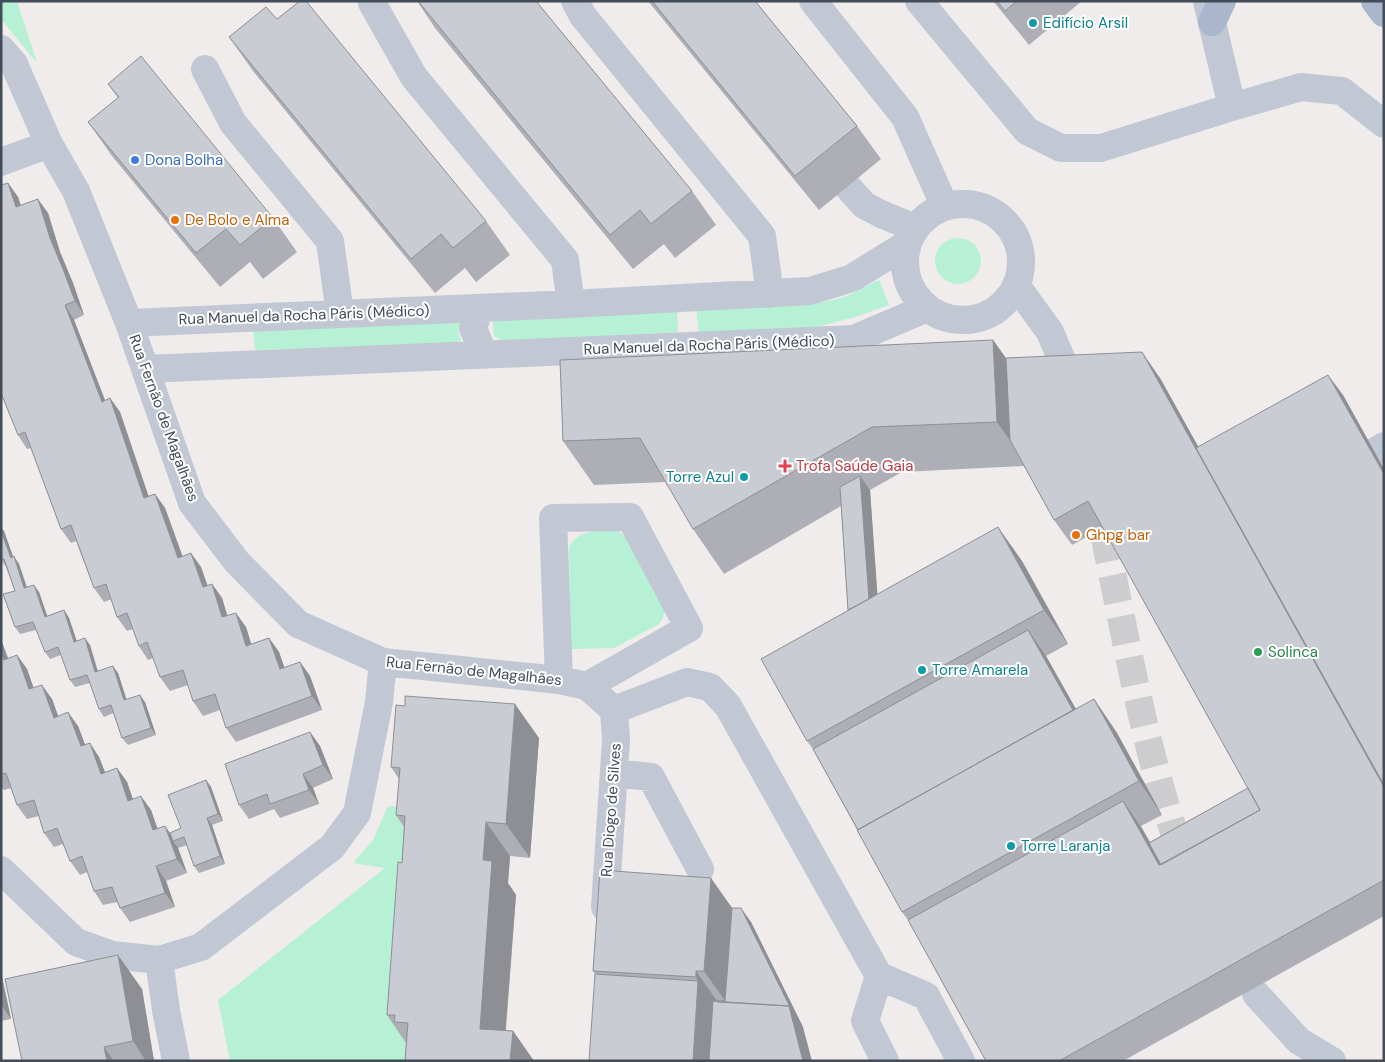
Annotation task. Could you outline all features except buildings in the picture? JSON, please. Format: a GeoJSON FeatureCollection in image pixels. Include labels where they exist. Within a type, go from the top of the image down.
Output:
{"type":"FeatureCollection","features":[{"type":"Feature","properties":{"kind":"street"},"geometry":{"type":"LineString","coordinates":[[575,1],[583,16],[762,236],[770,294]]}},
{"type":"Feature","properties":{"kind":"street"},"geometry":{"type":"LineString","coordinates":[[813,1],[905,117],[945,206]]}},
{"type":"Feature","properties":{"kind":"street"},"geometry":{"type":"LineString","coordinates":[[919,1],[1028,131],[1061,148],[1101,148],[1301,87],[1342,91],[1384,124]]}},
{"type":"Feature","properties":{"kind":"street"},"geometry":{"type":"LineString","coordinates":[[372,3],[414,76],[565,260],[571,304]]}},
{"type":"Feature","properties":{"kind":"street"},"geometry":{"type":"LineString","coordinates":[[1214,8],[1232,107]]}},
{"type":"Feature","properties":{"kind":"street","name":"Rua Fernão de Magalhães"},"geometry":{"type":"LineString","coordinates":[[1,49],[14,64],[50,144],[76,191],[129,323],[192,502],[237,562],[298,624],[382,662],[559,680],[587,686],[614,710]]}},
{"type":"Feature","properties":{"kind":"street"},"geometry":{"type":"LineString","coordinates":[[205,69],[233,123],[330,241],[340,314]]}},
{"type":"Feature","properties":{"kind":"street"},"geometry":{"type":"LineString","coordinates":[[1,162],[50,144]]}},
{"type":"Feature","properties":{"kind":"street"},"geometry":{"type":"LineString","coordinates":[[848,186],[864,205],[881,214],[911,236]]}},
{"type":"Feature","properties":{"kind":"street"},"geometry":{"type":"LineString","coordinates":[[963,204],[982,207],[999,216],[1012,230],[1019,247],[1021,266],[1016,284],[1006,300],[993,312],[977,318],[960,320],[943,316],[927,308],[916,296],[907,280],[904,262],[911,236],[928,215],[945,206],[963,204]]}},
{"type":"Feature","properties":{"kind":"street","name":"Rua Manuel da Rocha Páris (Médico)"},"geometry":{"type":"LineString","coordinates":[[129,323],[571,304],[810,291],[852,278],[911,236]]}},
{"type":"Feature","properties":{"kind":"street"},"geometry":{"type":"LineString","coordinates":[[1016,284],[1050,332],[1069,376]]}},
{"type":"Feature","properties":{"kind":"street"},"geometry":{"type":"LineString","coordinates":[[480,308],[473,328],[484,355]]}},
{"type":"Feature","properties":{"kind":"street","name":"Rua Manuel da Rocha Páris (Médico)"},"geometry":{"type":"LineString","coordinates":[[145,369],[854,339],[927,308]]}},
{"type":"Feature","properties":{"kind":"street"},"geometry":{"type":"LineString","coordinates":[[1339,494],[1330,478],[1384,446]]}},
{"type":"Feature","properties":{"kind":"street"},"geometry":{"type":"LineString","coordinates":[[559,680],[553,518],[630,516],[690,628],[587,686]]}},
{"type":"Feature","properties":{"kind":"street"},"geometry":{"type":"LineString","coordinates":[[1,870],[76,942],[112,955],[159,960],[201,947],[332,848],[357,813],[380,702],[382,662]]}},
{"type":"Feature","properties":{"kind":"street"},"geometry":{"type":"LineString","coordinates":[[614,710],[687,682],[710,687],[728,706],[879,976],[926,996],[961,1061]]}},
{"type":"Feature","properties":{"kind":"street","name":"Rua Diogo de Silves"},"geometry":{"type":"LineString","coordinates":[[603,934],[617,876],[614,710]]}},
{"type":"Feature","properties":{"kind":"street"},"geometry":{"type":"LineString","coordinates":[[614,773],[651,777],[695,880]]}},
{"type":"Feature","properties":{"kind":"street"},"geometry":{"type":"LineString","coordinates":[[159,960],[176,1061]]}},
{"type":"Feature","properties":{"kind":"street"},"geometry":{"type":"LineString","coordinates":[[879,976],[865,1021],[885,1061]]}},
{"type":"Feature","properties":{"kind":"street"},"geometry":{"type":"LineString","coordinates":[[1251,979],[1299,1041],[1332,1061]]}},
{"type":"Feature","properties":{"kind":"green space"},"geometry":{"type":"Polygon","coordinates":[[[1,1],[17,1],[37,63],[1,19],[1,1]]]}},
{"type":"Feature","properties":{"kind":"green space"},"geometry":{"type":"Polygon","coordinates":[[[953,238],[963,238],[975,244],[980,252],[980,270],[975,278],[967,283],[953,284],[945,281],[938,274],[935,266],[935,256],[938,248],[945,241],[953,238]]]}},
{"type":"Feature","properties":{"kind":"green space"},"geometry":{"type":"Polygon","coordinates":[[[879,280],[889,305],[855,317],[812,328],[699,334],[696,308],[814,304],[845,297],[879,280]]]}},
{"type":"Feature","properties":{"kind":"green space"},"geometry":{"type":"Polygon","coordinates":[[[677,309],[678,332],[505,342],[494,336],[493,322],[499,318],[677,309]]]}},
{"type":"Feature","properties":{"kind":"green space"},"geometry":{"type":"Polygon","coordinates":[[[462,318],[458,330],[462,345],[255,350],[253,328],[462,318]]]}},
{"type":"Feature","properties":{"kind":"green space"},"geometry":{"type":"Polygon","coordinates":[[[614,530],[629,540],[665,609],[663,618],[659,624],[614,648],[571,649],[569,548],[572,542],[582,534],[614,530]]]}},
{"type":"Feature","properties":{"kind":"green space"},"geometry":{"type":"Polygon","coordinates":[[[388,806],[421,808],[427,1061],[230,1061],[218,1000],[385,868],[353,863],[373,840],[388,806]]]}},
{"type":"Feature","properties":{"kind":"tunnel"},"geometry":{"type":"LineString","coordinates":[[1095,493],[1134,680],[1156,773],[1185,864]]}},
{"type":"Feature","properties":{"kind":"place","name":"Edifício Arsil"},"geometry":{"type":"Point","coordinates":[1033,23]}},
{"type":"Feature","properties":{"kind":"place","name":"Dona Bolha"},"geometry":{"type":"Point","coordinates":[135,160]}},
{"type":"Feature","properties":{"kind":"place","name":"De Bolo e Alma"},"geometry":{"type":"Point","coordinates":[175,220]}},
{"type":"Feature","properties":{"kind":"place","name":"Trofa Saúde Gaia"},"geometry":{"type":"Point","coordinates":[785,466]}},
{"type":"Feature","properties":{"kind":"place","name":"Torre Azul"},"geometry":{"type":"Point","coordinates":[744,477]}},
{"type":"Feature","properties":{"kind":"place","name":"Ghpg bar"},"geometry":{"type":"Point","coordinates":[1076,535]}},
{"type":"Feature","properties":{"kind":"place","name":"Solinca"},"geometry":{"type":"Point","coordinates":[1258,652]}},
{"type":"Feature","properties":{"kind":"place","name":"Torre Amarela"},"geometry":{"type":"Point","coordinates":[922,670]}},
{"type":"Feature","properties":{"kind":"place","name":"Torre Laranja"},"geometry":{"type":"Point","coordinates":[1011,846]}}]}
